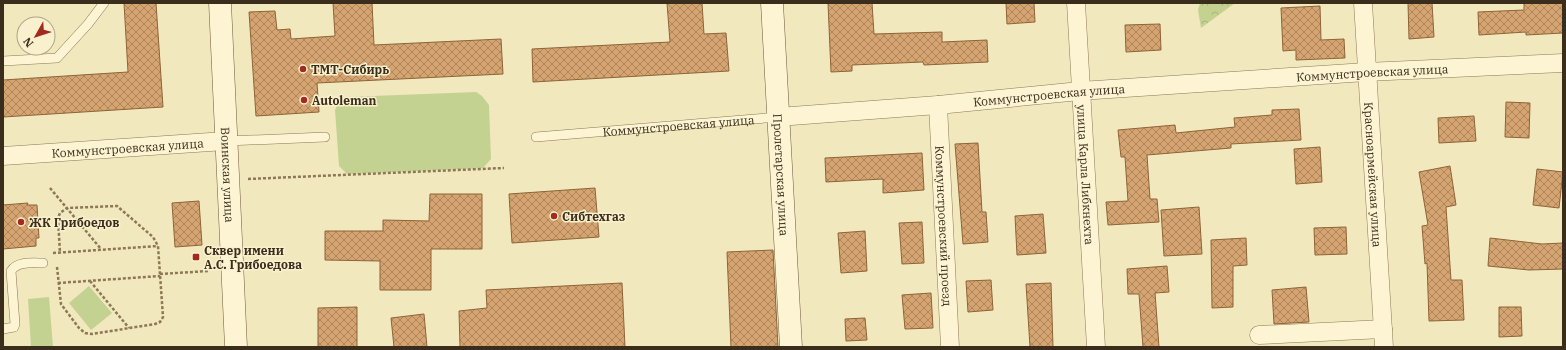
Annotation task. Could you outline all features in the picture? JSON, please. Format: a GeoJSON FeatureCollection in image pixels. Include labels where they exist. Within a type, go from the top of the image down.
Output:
{"type":"FeatureCollection","features":[{"type":"Feature","properties":{"kind":"street","name":"Воинская улица"},"geometry":{"type":"LineString","coordinates":[[220,3],[225,141],[236,347]]}},
{"type":"Feature","properties":{"kind":"street","name":"Пролетарская улица"},"geometry":{"type":"LineString","coordinates":[[772,3],[791,347]]}},
{"type":"Feature","properties":{"kind":"street","name":"улица Карла Либкнехта"},"geometry":{"type":"LineString","coordinates":[[1076,3],[1096,347]]}},
{"type":"Feature","properties":{"kind":"street","name":"Красноармейская улица"},"geometry":{"type":"LineString","coordinates":[[1363,3],[1366,72],[1384,347]]}},
{"type":"Feature","properties":{"kind":"street","name":"Коммунстроевская улица"},"geometry":{"type":"LineString","coordinates":[[778,117],[938,105],[1080,91],[1366,72],[1563,63]]}},
{"type":"Feature","properties":{"kind":"street","name":"Коммунстроевский проезд"},"geometry":{"type":"LineString","coordinates":[[938,105],[950,347]]}},
{"type":"Feature","properties":{"kind":"street","name":"Коммунстроевская улица"},"geometry":{"type":"LineString","coordinates":[[3,156],[225,141]]}},
{"type":"Feature","properties":{"kind":"street"},"geometry":{"type":"LineString","coordinates":[[1259,335],[1383,329]]}},
{"type":"Feature","properties":{"kind":"lane"},"geometry":{"type":"LineString","coordinates":[[3,61],[57,58],[88,24],[104,3]]}},
{"type":"Feature","properties":{"kind":"lane","name":"Коммунстроевская улица"},"geometry":{"type":"LineString","coordinates":[[536,137],[778,117]]}},
{"type":"Feature","properties":{"kind":"lane","name":"Коммунстроевская улица"},"geometry":{"type":"LineString","coordinates":[[225,141],[325,137]]}},
{"type":"Feature","properties":{"kind":"lane"},"geometry":{"type":"LineString","coordinates":[[3,329],[11,329],[15,324],[11,271],[13,267],[17,264],[43,263]]}},
{"type":"Feature","properties":{"kind":"path"},"geometry":{"type":"LineString","coordinates":[[228,180],[504,168]]}},
{"type":"Feature","properties":{"kind":"path"},"geometry":{"type":"LineString","coordinates":[[50,188],[101,250]]}},
{"type":"Feature","properties":{"kind":"path"},"geometry":{"type":"LineString","coordinates":[[117,206],[153,237],[158,246],[163,317],[160,322],[156,324],[92,334],[85,333],[79,328],[61,304],[58,283],[58,218],[60,213],[67,208],[117,206]]}},
{"type":"Feature","properties":{"kind":"path"},"geometry":{"type":"LineString","coordinates":[[51,253],[158,246]]}},
{"type":"Feature","properties":{"kind":"path"},"geometry":{"type":"LineString","coordinates":[[58,283],[208,271]]}},
{"type":"Feature","properties":{"kind":"path"},"geometry":{"type":"LineString","coordinates":[[90,281],[129,328]]}},
{"type":"Feature","properties":{"kind":"green space"},"geometry":{"type":"Polygon","coordinates":[[[1200,3],[1235,3],[1201,28],[1198,10],[1200,3]]]}},
{"type":"Feature","properties":{"kind":"green space"},"geometry":{"type":"Polygon","coordinates":[[[476,92],[482,96],[489,105],[491,159],[483,168],[347,174],[339,166],[335,110],[339,101],[347,97],[476,92]]]}},
{"type":"Feature","properties":{"kind":"green space"},"geometry":{"type":"Polygon","coordinates":[[[89,286],[112,313],[91,330],[69,303],[89,286]]]}},
{"type":"Feature","properties":{"kind":"green space"},"geometry":{"type":"Polygon","coordinates":[[[49,297],[53,347],[31,347],[28,299],[49,297]]]}},
{"type":"Feature","properties":{"kind":"building"},"geometry":{"type":"Polygon","coordinates":[[[124,3],[156,3],[163,107],[3,117],[3,80],[128,72],[124,3]]]}},
{"type":"Feature","properties":{"kind":"building"},"geometry":{"type":"Polygon","coordinates":[[[333,3],[372,3],[374,45],[501,39],[503,74],[317,83],[319,112],[256,116],[249,12],[275,11],[277,30],[290,29],[291,39],[335,36],[333,3]]]}},
{"type":"Feature","properties":{"kind":"building"},"geometry":{"type":"Polygon","coordinates":[[[667,3],[702,3],[704,34],[726,33],[729,71],[533,82],[532,49],[670,42],[667,3]]]}},
{"type":"Feature","properties":{"kind":"building"},"geometry":{"type":"Polygon","coordinates":[[[828,3],[872,3],[874,34],[942,32],[942,42],[987,40],[988,62],[924,65],[923,62],[852,65],[852,71],[831,72],[828,3]]]}},
{"type":"Feature","properties":{"kind":"building"},"geometry":{"type":"Polygon","coordinates":[[[1006,3],[1034,3],[1035,22],[1007,24],[1006,3]]]}},
{"type":"Feature","properties":{"kind":"building"},"geometry":{"type":"Polygon","coordinates":[[[1408,3],[1432,3],[1434,37],[1409,39],[1408,3]]]}},
{"type":"Feature","properties":{"kind":"building"},"geometry":{"type":"Polygon","coordinates":[[[1524,3],[1563,3],[1563,33],[1526,35],[1526,32],[1479,35],[1478,12],[1524,10],[1524,3]]]}},
{"type":"Feature","properties":{"kind":"building"},"geometry":{"type":"Polygon","coordinates":[[[1320,6],[1321,40],[1344,39],[1345,58],[1296,60],[1296,50],[1283,51],[1281,8],[1320,6]]]}},
{"type":"Feature","properties":{"kind":"building"},"geometry":{"type":"Polygon","coordinates":[[[1160,24],[1161,50],[1126,52],[1125,25],[1160,24]]]}},
{"type":"Feature","properties":{"kind":"building"},"geometry":{"type":"Polygon","coordinates":[[[1506,102],[1530,103],[1529,138],[1505,137],[1506,102]]]}},
{"type":"Feature","properties":{"kind":"building"},"geometry":{"type":"Polygon","coordinates":[[[1299,109],[1301,140],[1231,144],[1231,148],[1147,155],[1150,199],[1157,199],[1159,222],[1108,225],[1106,202],[1128,201],[1125,157],[1121,157],[1118,130],[1175,125],[1176,133],[1235,127],[1234,118],[1272,115],[1272,110],[1299,109]]]}},
{"type":"Feature","properties":{"kind":"building"},"geometry":{"type":"Polygon","coordinates":[[[1474,116],[1476,141],[1439,143],[1438,118],[1474,116]]]}},
{"type":"Feature","properties":{"kind":"building"},"geometry":{"type":"Polygon","coordinates":[[[978,143],[982,212],[986,212],[988,242],[963,244],[955,144],[978,143]]]}},
{"type":"Feature","properties":{"kind":"building"},"geometry":{"type":"Polygon","coordinates":[[[1320,147],[1322,182],[1296,184],[1294,149],[1320,147]]]}},
{"type":"Feature","properties":{"kind":"building"},"geometry":{"type":"Polygon","coordinates":[[[922,153],[924,190],[883,193],[883,179],[826,182],[825,158],[922,153]]]}},
{"type":"Feature","properties":{"kind":"building"},"geometry":{"type":"Polygon","coordinates":[[[1450,166],[1456,205],[1446,207],[1451,280],[1462,280],[1464,320],[1429,321],[1427,263],[1425,264],[1422,226],[1428,225],[1419,172],[1450,166]]]}},
{"type":"Feature","properties":{"kind":"building"},"geometry":{"type":"Polygon","coordinates":[[[1537,169],[1563,172],[1559,208],[1533,205],[1537,169]]]}},
{"type":"Feature","properties":{"kind":"building","name":"Сибтехгаз"},"geometry":{"type":"Polygon","coordinates":[[[595,188],[599,237],[512,243],[509,194],[595,188]]]}},
{"type":"Feature","properties":{"kind":"building"},"geometry":{"type":"Polygon","coordinates":[[[430,194],[482,194],[482,249],[431,249],[431,290],[380,290],[380,261],[325,260],[325,231],[383,231],[383,220],[429,221],[430,194]]]}},
{"type":"Feature","properties":{"kind":"building"},"geometry":{"type":"Polygon","coordinates":[[[199,201],[202,245],[175,247],[172,203],[199,201]]]}},
{"type":"Feature","properties":{"kind":"building","name":"ЖК Грибоедов"},"geometry":{"type":"Polygon","coordinates":[[[28,203],[27,205],[37,205],[39,238],[36,238],[36,246],[3,249],[3,205],[28,203]]]}},
{"type":"Feature","properties":{"kind":"building"},"geometry":{"type":"Polygon","coordinates":[[[1199,207],[1202,254],[1164,256],[1161,210],[1199,207]]]}},
{"type":"Feature","properties":{"kind":"building"},"geometry":{"type":"Polygon","coordinates":[[[1043,214],[1046,253],[1017,255],[1015,216],[1043,214]]]}},
{"type":"Feature","properties":{"kind":"building"},"geometry":{"type":"Polygon","coordinates":[[[922,222],[924,263],[902,264],[899,223],[922,222]]]}},
{"type":"Feature","properties":{"kind":"building"},"geometry":{"type":"Polygon","coordinates":[[[1346,227],[1347,254],[1315,255],[1314,228],[1346,227]]]}},
{"type":"Feature","properties":{"kind":"building"},"geometry":{"type":"Polygon","coordinates":[[[865,231],[867,271],[841,273],[838,233],[865,231]]]}},
{"type":"Feature","properties":{"kind":"building"},"geometry":{"type":"Polygon","coordinates":[[[1246,238],[1247,265],[1233,266],[1233,307],[1212,308],[1211,240],[1246,238]]]}},
{"type":"Feature","properties":{"kind":"building"},"geometry":{"type":"Polygon","coordinates":[[[1490,238],[1542,244],[1563,243],[1563,269],[1529,270],[1488,266],[1490,238]]]}},
{"type":"Feature","properties":{"kind":"building"},"geometry":{"type":"Polygon","coordinates":[[[773,250],[778,347],[731,347],[727,252],[773,250]]]}},
{"type":"Feature","properties":{"kind":"building"},"geometry":{"type":"Polygon","coordinates":[[[1167,266],[1169,292],[1155,293],[1159,347],[1143,347],[1139,294],[1128,294],[1127,269],[1167,266]]]}},
{"type":"Feature","properties":{"kind":"building"},"geometry":{"type":"Polygon","coordinates":[[[991,280],[993,310],[968,312],[966,281],[991,280]]]}},
{"type":"Feature","properties":{"kind":"building"},"geometry":{"type":"Polygon","coordinates":[[[622,283],[625,347],[460,347],[459,311],[487,308],[486,290],[622,283]]]}},
{"type":"Feature","properties":{"kind":"building"},"geometry":{"type":"Polygon","coordinates":[[[1051,283],[1053,347],[1030,347],[1026,284],[1051,283]]]}},
{"type":"Feature","properties":{"kind":"building"},"geometry":{"type":"Polygon","coordinates":[[[1306,287],[1309,322],[1274,324],[1272,290],[1306,287]]]}},
{"type":"Feature","properties":{"kind":"building"},"geometry":{"type":"Polygon","coordinates":[[[931,293],[933,328],[905,329],[902,295],[931,293]]]}},
{"type":"Feature","properties":{"kind":"building"},"geometry":{"type":"Polygon","coordinates":[[[357,307],[357,347],[318,347],[318,308],[357,307]]]}},
{"type":"Feature","properties":{"kind":"building"},"geometry":{"type":"Polygon","coordinates":[[[1499,307],[1521,307],[1522,336],[1499,337],[1499,307]]]}},
{"type":"Feature","properties":{"kind":"building"},"geometry":{"type":"Polygon","coordinates":[[[424,314],[427,347],[394,347],[391,318],[424,314]]]}},
{"type":"Feature","properties":{"kind":"building"},"geometry":{"type":"Polygon","coordinates":[[[865,318],[867,340],[846,341],[845,319],[865,318]]]}},
{"type":"Feature","properties":{"kind":"place","name":"ТМТ-Сибирь"},"geometry":{"type":"Point","coordinates":[303,69]}},
{"type":"Feature","properties":{"kind":"place","name":"Autoleman"},"geometry":{"type":"Point","coordinates":[304,100]}},
{"type":"Feature","properties":{"kind":"place","name":"Сибтехгаз"},"geometry":{"type":"Point","coordinates":[554,216]}},
{"type":"Feature","properties":{"kind":"place","name":"ЖК Грибоедов"},"geometry":{"type":"Point","coordinates":[21,222]}},
{"type":"Feature","properties":{"kind":"place","name":"Сквер имени А.С. Грибоедова"},"geometry":{"type":"Point","coordinates":[196,257]}}]}
